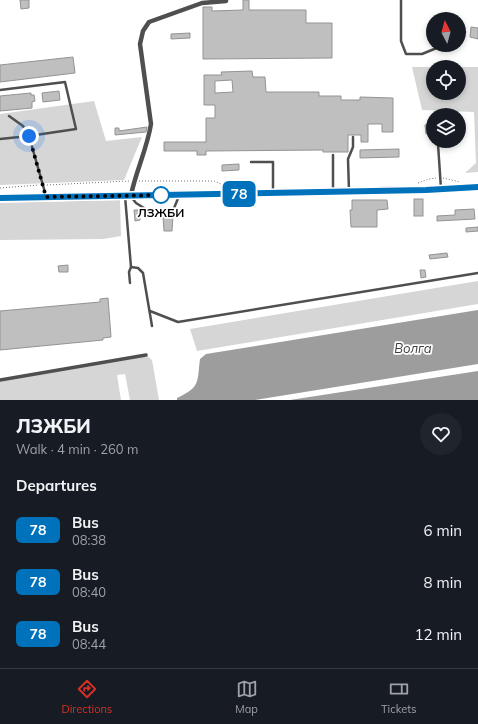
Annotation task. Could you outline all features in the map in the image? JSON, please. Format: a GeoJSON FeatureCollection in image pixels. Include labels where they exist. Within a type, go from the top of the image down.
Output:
{"type":"FeatureCollection","features":[{"type":"Feature","properties":{"kind":"main road"},"geometry":{"type":"LineString","coordinates":[[0,198],[333,192],[478,187]]}},
{"type":"Feature","properties":{"kind":"street"},"geometry":{"type":"LineString","coordinates":[[128,195],[150,134],[151,124],[140,44],[142,31],[149,22],[202,3],[226,0]]}},
{"type":"Feature","properties":{"kind":"street"},"geometry":{"type":"LineString","coordinates":[[0,380],[146,356]]}},
{"type":"Feature","properties":{"kind":"lane"},"geometry":{"type":"LineString","coordinates":[[401,0],[402,41],[406,54],[422,54],[427,52]]}},
{"type":"Feature","properties":{"kind":"lane"},"geometry":{"type":"LineString","coordinates":[[0,90],[65,82],[76,129],[0,139]]}},
{"type":"Feature","properties":{"kind":"lane"},"geometry":{"type":"LineString","coordinates":[[9,116],[23,126],[29,136],[46,197]]}},
{"type":"Feature","properties":{"kind":"lane"},"geometry":{"type":"LineString","coordinates":[[349,191],[348,160],[353,147],[353,137]]}},
{"type":"Feature","properties":{"kind":"lane"},"geometry":{"type":"LineString","coordinates":[[438,148],[441,189]]}},
{"type":"Feature","properties":{"kind":"lane"},"geometry":{"type":"LineString","coordinates":[[333,155],[333,192]]}},
{"type":"Feature","properties":{"kind":"lane"},"geometry":{"type":"LineString","coordinates":[[251,162],[273,162],[273,193]]}},
{"type":"Feature","properties":{"kind":"lane"},"geometry":{"type":"LineString","coordinates":[[128,195],[155,215],[172,213],[180,195]]}},
{"type":"Feature","properties":{"kind":"lane"},"geometry":{"type":"LineString","coordinates":[[128,195],[131,267],[128,272],[130,283]]}},
{"type":"Feature","properties":{"kind":"lane"},"geometry":{"type":"LineString","coordinates":[[131,267],[138,268],[143,273],[152,326]]}},
{"type":"Feature","properties":{"kind":"lane"},"geometry":{"type":"LineString","coordinates":[[150,311],[178,322],[478,273]]}},
{"type":"Feature","properties":{"kind":"path"},"geometry":{"type":"LineString","coordinates":[[415,185],[429,179],[440,178],[461,182]]}},
{"type":"Feature","properties":{"kind":"path"},"geometry":{"type":"LineString","coordinates":[[0,188],[134,181],[214,181],[232,189]]}},
{"type":"Feature","properties":{"kind":"shaded area"},"geometry":{"type":"Polygon","coordinates":[[[412,67],[426,67],[426,100],[466,100],[466,67],[478,67],[478,172],[465,173],[476,163],[474,112],[466,112],[466,108],[426,108],[426,110],[422,110],[412,67]]]}},
{"type":"Feature","properties":{"kind":"shaded area"},"geometry":{"type":"Polygon","coordinates":[[[94,101],[106,141],[142,137],[124,180],[0,185],[0,114],[94,101]]]}},
{"type":"Feature","properties":{"kind":"shaded area"},"geometry":{"type":"Polygon","coordinates":[[[120,200],[121,236],[103,239],[0,240],[0,203],[120,200]]]}},
{"type":"Feature","properties":{"kind":"shaded area"},"geometry":{"type":"Polygon","coordinates":[[[478,281],[478,304],[197,351],[190,329],[478,281]]]}},
{"type":"Feature","properties":{"kind":"shaded area"},"geometry":{"type":"Polygon","coordinates":[[[146,355],[152,360],[159,400],[130,400],[125,374],[117,375],[121,400],[0,400],[0,379],[146,355]]]}},
{"type":"Feature","properties":{"kind":"water","name":"Волга"},"geometry":{"type":"Polygon","coordinates":[[[478,310],[478,364],[255,400],[177,400],[177,398],[194,387],[198,379],[200,359],[206,354],[478,310]]]}},
{"type":"Feature","properties":{"kind":"water","name":"Волга"},"geometry":{"type":"Polygon","coordinates":[[[478,371],[478,400],[290,400],[478,371]]]}},
{"type":"Feature","properties":{"kind":"building"},"geometry":{"type":"Polygon","coordinates":[[[20,0],[29,0],[29,8],[21,9],[20,0]]]}},
{"type":"Feature","properties":{"kind":"building"},"geometry":{"type":"Polygon","coordinates":[[[243,0],[249,0],[249,10],[306,10],[306,23],[332,23],[332,58],[203,59],[203,7],[212,7],[212,11],[243,10],[243,0]]]}},
{"type":"Feature","properties":{"kind":"building"},"geometry":{"type":"Polygon","coordinates":[[[471,27],[478,28],[478,39],[470,37],[471,27]]]}},
{"type":"Feature","properties":{"kind":"building"},"geometry":{"type":"Polygon","coordinates":[[[190,33],[190,38],[171,39],[171,34],[190,33]]]}},
{"type":"Feature","properties":{"kind":"building"},"geometry":{"type":"Polygon","coordinates":[[[73,57],[75,73],[0,82],[0,65],[73,57]]]}},
{"type":"Feature","properties":{"kind":"building"},"geometry":{"type":"Polygon","coordinates":[[[252,71],[253,77],[265,77],[266,92],[319,92],[319,96],[341,96],[341,100],[360,100],[360,97],[393,98],[393,132],[382,132],[382,124],[368,124],[368,142],[361,142],[361,135],[348,135],[348,152],[323,152],[323,150],[206,151],[206,155],[197,155],[197,151],[164,151],[164,142],[206,142],[206,118],[215,118],[215,105],[204,105],[204,75],[222,75],[221,72],[252,71]],[[232,80],[215,81],[215,93],[233,92],[232,80]]]}},
{"type":"Feature","properties":{"kind":"building"},"geometry":{"type":"Polygon","coordinates":[[[59,91],[60,100],[43,102],[42,93],[59,91]]]}},
{"type":"Feature","properties":{"kind":"building"},"geometry":{"type":"Polygon","coordinates":[[[31,93],[31,95],[34,95],[35,101],[32,102],[32,108],[0,111],[0,96],[31,93]]]}},
{"type":"Feature","properties":{"kind":"building"},"geometry":{"type":"Polygon","coordinates":[[[147,127],[146,132],[115,135],[115,128],[119,128],[119,131],[147,127]]]}},
{"type":"Feature","properties":{"kind":"building"},"geometry":{"type":"Polygon","coordinates":[[[399,149],[399,157],[360,158],[360,150],[399,149]]]}},
{"type":"Feature","properties":{"kind":"building"},"geometry":{"type":"Polygon","coordinates":[[[239,164],[239,170],[222,171],[222,165],[239,164]]]}},
{"type":"Feature","properties":{"kind":"building"},"geometry":{"type":"Polygon","coordinates":[[[414,199],[423,199],[423,216],[414,216],[414,199]]]}},
{"type":"Feature","properties":{"kind":"building"},"geometry":{"type":"Polygon","coordinates":[[[352,200],[387,200],[388,209],[377,210],[377,227],[351,227],[350,210],[352,210],[352,200]]]}},
{"type":"Feature","properties":{"kind":"building"},"geometry":{"type":"Polygon","coordinates":[[[474,209],[475,219],[437,221],[437,216],[455,215],[455,210],[474,209]]]}},
{"type":"Feature","properties":{"kind":"building"},"geometry":{"type":"Polygon","coordinates":[[[134,210],[139,210],[140,220],[135,221],[134,210]]]}},
{"type":"Feature","properties":{"kind":"building"},"geometry":{"type":"Polygon","coordinates":[[[173,216],[172,231],[164,231],[163,217],[173,216]]]}},
{"type":"Feature","properties":{"kind":"building"},"geometry":{"type":"Polygon","coordinates":[[[478,227],[478,231],[466,232],[466,228],[478,227]]]}},
{"type":"Feature","properties":{"kind":"building"},"geometry":{"type":"Polygon","coordinates":[[[447,253],[448,257],[430,259],[429,255],[447,253]]]}},
{"type":"Feature","properties":{"kind":"building"},"geometry":{"type":"Polygon","coordinates":[[[68,265],[68,272],[59,272],[58,266],[68,265]]]}},
{"type":"Feature","properties":{"kind":"building"},"geometry":{"type":"Polygon","coordinates":[[[420,270],[425,270],[426,277],[421,278],[420,270]]]}},
{"type":"Feature","properties":{"kind":"building"},"geometry":{"type":"Polygon","coordinates":[[[108,298],[111,337],[103,338],[103,340],[0,350],[0,311],[100,302],[100,299],[108,298]]]}},
{"type":"Feature","properties":{"kind":"bus line","name":"78"},"geometry":{"type":"LineString","coordinates":[[0,198],[426,190],[478,187]]}},
{"type":"Feature","properties":{"kind":"place","name":"ЛЗЖБИ"},"geometry":{"type":"Point","coordinates":[161,195]}},
{"type":"Feature","properties":{"kind":"route"},"geometry":{"type":"LineString","coordinates":[[29,136],[46,197],[166,195],[161,195]]}}]}
